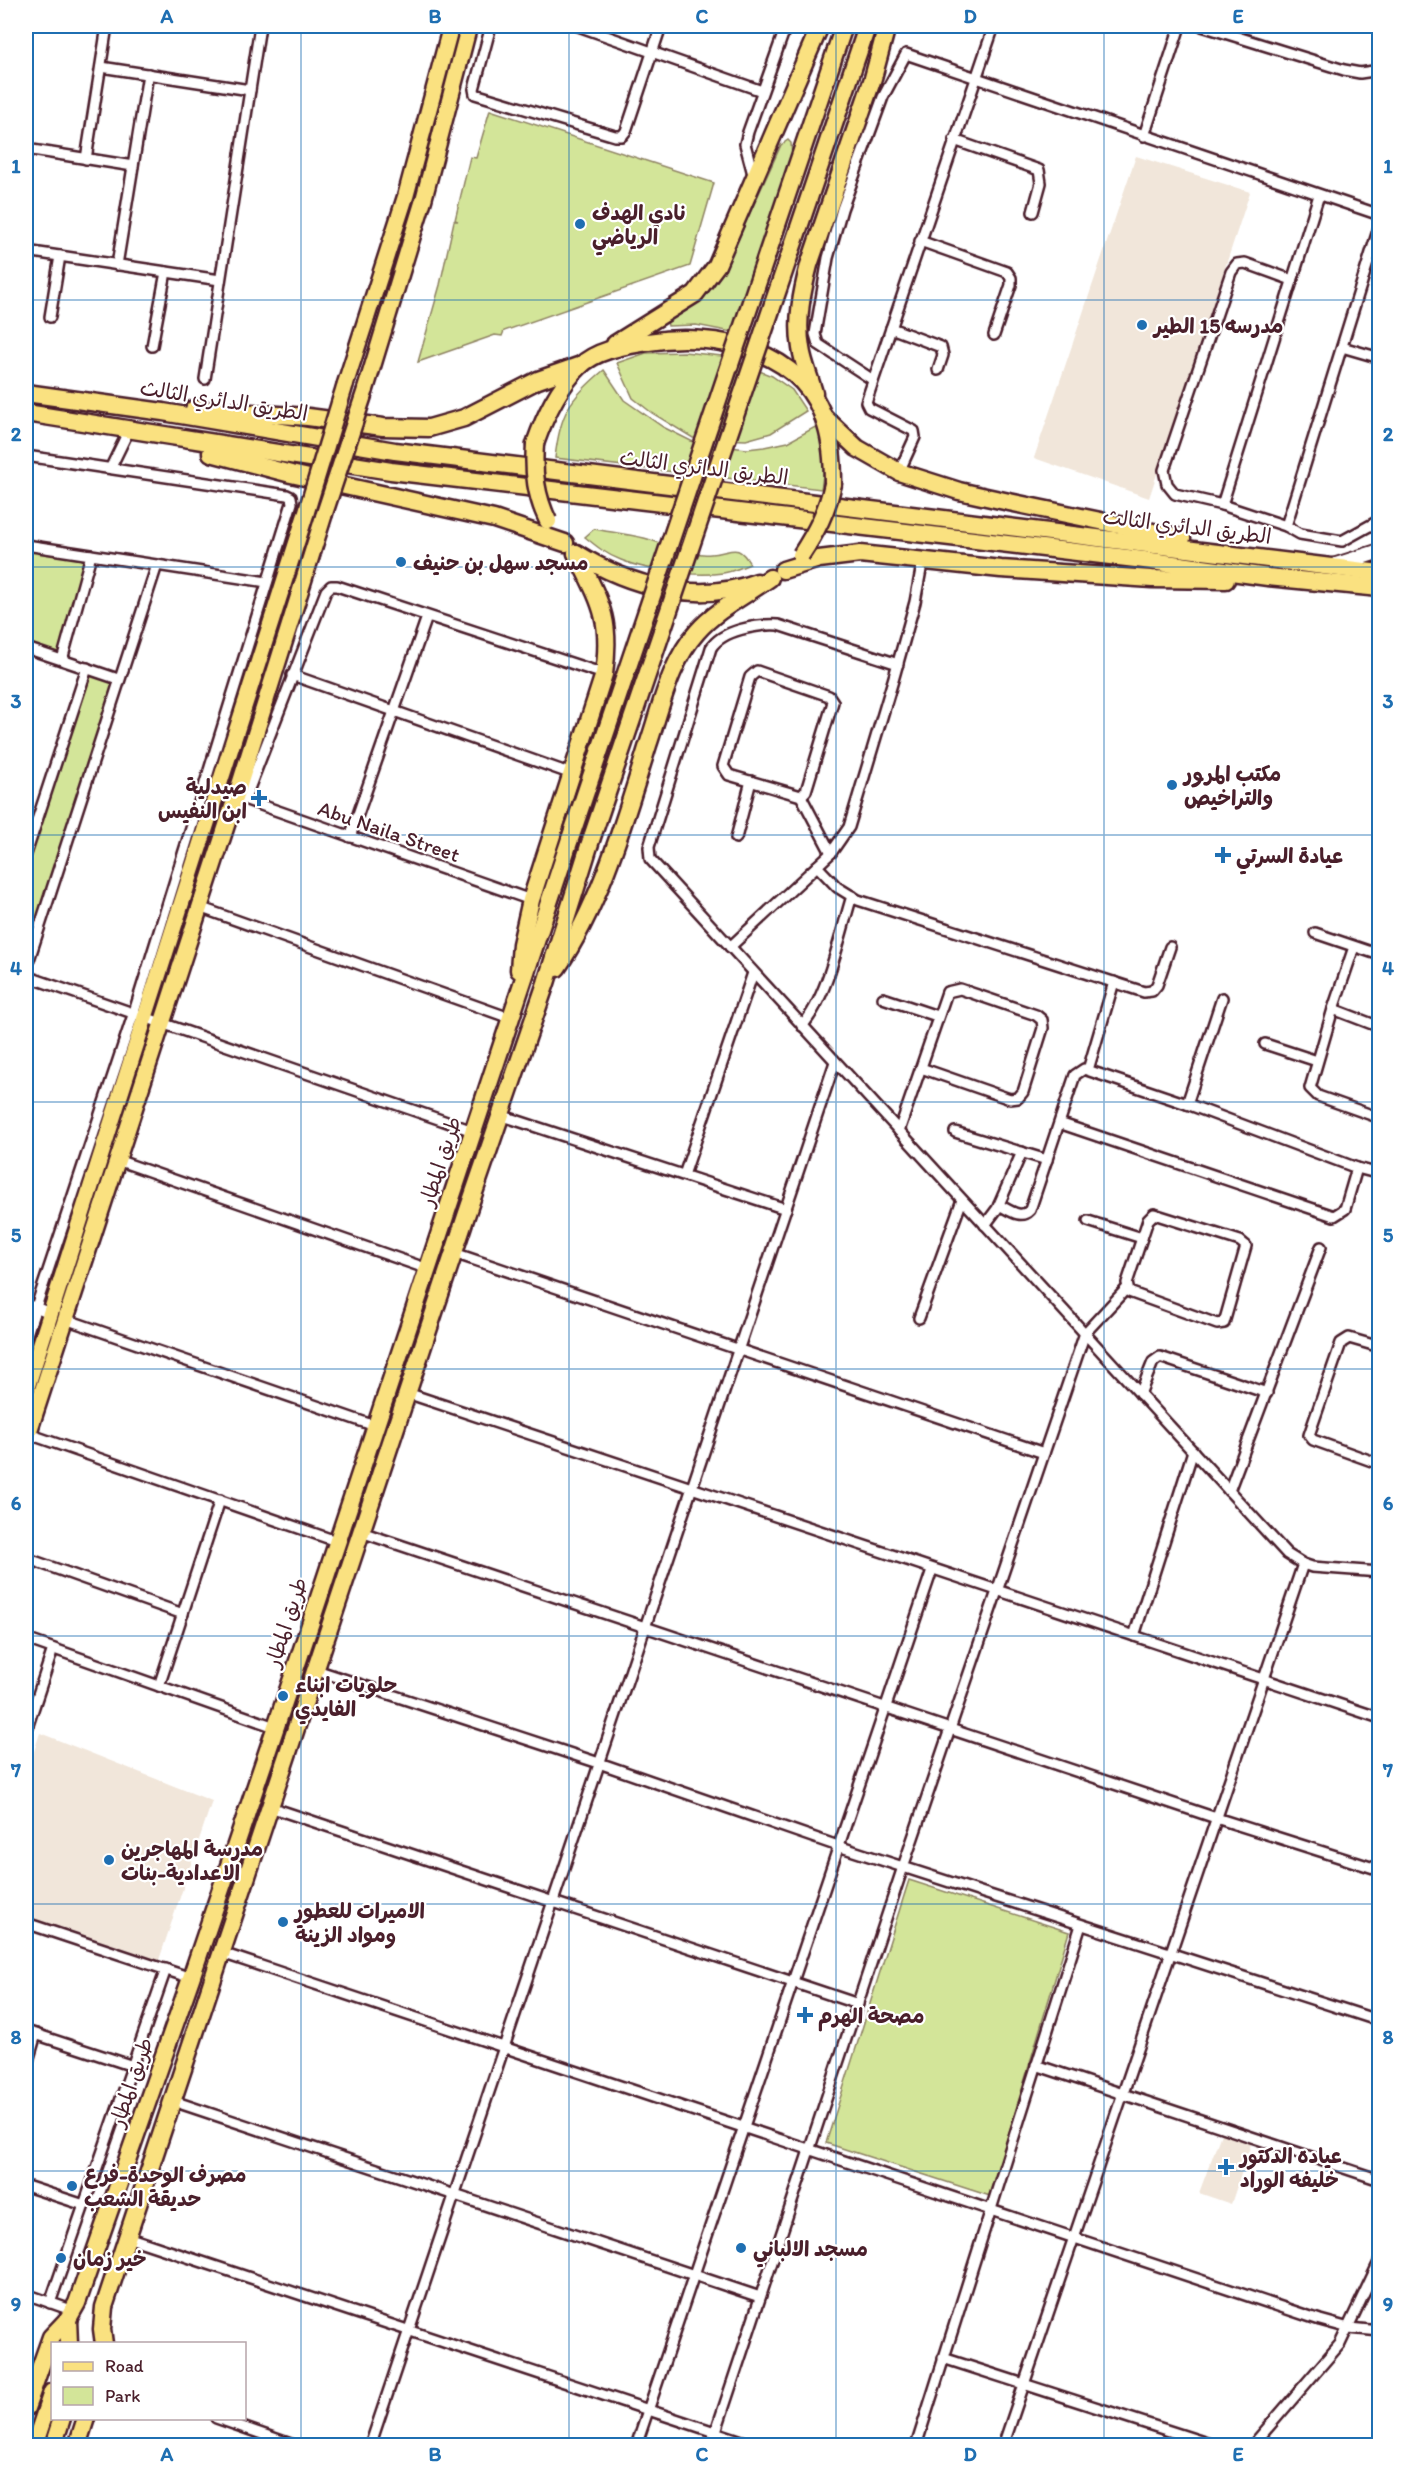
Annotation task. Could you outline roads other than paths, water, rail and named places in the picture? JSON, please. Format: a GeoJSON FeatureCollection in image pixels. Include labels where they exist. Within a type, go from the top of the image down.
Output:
{"type":"FeatureCollection","features":[{"type":"Feature","properties":{"kind":"highway"},"geometry":{"type":"LineString","coordinates":[[164,412],[206,408],[308,417],[383,427],[429,428],[464,418],[538,380],[581,365],[681,304],[705,283],[717,265],[820,26]]}},
{"type":"Feature","properties":{"kind":"highway","name":"طريق المطار"},"geometry":{"type":"LineString","coordinates":[[26,2408],[51,2337],[71,2315],[191,1978],[510,1018],[844,26]]}},
{"type":"Feature","properties":{"kind":"highway"},"geometry":{"type":"LineString","coordinates":[[546,983],[573,942],[588,912],[632,794],[668,684],[682,654],[703,627],[801,555],[821,523],[833,484],[830,440],[801,349],[799,324],[801,297],[809,265],[873,78],[887,26]]}},
{"type":"Feature","properties":{"kind":"highway","name":"طريق المطار"},"geometry":{"type":"LineString","coordinates":[[103,2336],[104,2307],[127,2237],[454,1252],[546,983],[589,846],[867,28]]}},
{"type":"Feature","properties":{"kind":"highway"},"geometry":{"type":"LineString","coordinates":[[602,352],[626,345],[680,339],[729,343],[756,351],[777,362],[806,386],[820,409],[857,448],[899,472],[959,490],[1252,556]]}},
{"type":"Feature","properties":{"kind":"highway"},"geometry":{"type":"LineString","coordinates":[[517,998],[521,944],[531,900],[604,674],[608,645],[604,613],[571,548],[548,521],[539,503],[534,481],[535,444],[541,425],[557,395],[581,365]]}},
{"type":"Feature","properties":{"kind":"highway","name":"الطريق الدائري الثالث"},"geometry":{"type":"LineString","coordinates":[[26,393],[164,412],[395,452],[1380,573]]}},
{"type":"Feature","properties":{"kind":"highway","name":"الطريق الدائري الثالث"},"geometry":{"type":"LineString","coordinates":[[26,413],[391,471],[1268,577],[1380,588]]}},
{"type":"Feature","properties":{"kind":"highway"},"geometry":{"type":"LineString","coordinates":[[183,439],[210,453],[494,519],[571,548],[612,573],[639,583],[670,590],[700,592],[729,590],[819,559],[843,555],[923,559],[1001,569],[1152,579],[1216,580],[1268,577]]}},
{"type":"Feature","properties":{"kind":"highway"},"geometry":{"type":"LineString","coordinates":[[69,2342],[71,2315]]}},
{"type":"Feature","properties":{"kind":"highway"},"geometry":{"type":"LineString","coordinates":[[34,2445],[51,2395]]}},
{"type":"Feature","properties":{"kind":"highway"},"geometry":{"type":"LineString","coordinates":[[52,2445],[61,2420]]}},
{"type":"Feature","properties":{"kind":"highway"},"geometry":{"type":"LineString","coordinates":[[77,2445],[85,2420]]}},
{"type":"Feature","properties":{"kind":"main road"},"geometry":{"type":"LineString","coordinates":[[26,1390],[140,1014],[306,513],[406,195],[451,26]]}},
{"type":"Feature","properties":{"kind":"main road"},"geometry":{"type":"LineString","coordinates":[[26,1436],[199,907],[241,797],[324,515],[424,198],[469,26]]}},
{"type":"Feature","properties":{"kind":"main road"},"geometry":{"type":"LineString","coordinates":[[1331,567],[1380,551]]}},
{"type":"Feature","properties":{"kind":"street"},"geometry":{"type":"LineString","coordinates":[[86,159],[106,26]]}},
{"type":"Feature","properties":{"kind":"street"},"geometry":{"type":"LineString","coordinates":[[206,379],[260,26]]}},
{"type":"Feature","properties":{"kind":"street"},"geometry":{"type":"LineString","coordinates":[[491,26],[474,89],[475,94],[615,136],[622,136],[626,131],[661,26]]}},
{"type":"Feature","properties":{"kind":"street"},"geometry":{"type":"LineString","coordinates":[[578,26],[762,91]]}},
{"type":"Feature","properties":{"kind":"street"},"geometry":{"type":"LineString","coordinates":[[754,180],[745,144],[786,26]]}},
{"type":"Feature","properties":{"kind":"street"},"geometry":{"type":"LineString","coordinates":[[899,472],[915,434],[912,428],[866,405],[994,26]]}},
{"type":"Feature","properties":{"kind":"street"},"geometry":{"type":"LineString","coordinates":[[1144,136],[1180,26]]}},
{"type":"Feature","properties":{"kind":"street"},"geometry":{"type":"LineString","coordinates":[[1202,26],[1344,70],[1360,73],[1380,70]]}},
{"type":"Feature","properties":{"kind":"street"},"geometry":{"type":"LineString","coordinates":[[873,380],[815,340],[828,258],[842,209],[883,97],[903,56],[913,55],[1380,215]]}},
{"type":"Feature","properties":{"kind":"street"},"geometry":{"type":"LineString","coordinates":[[100,67],[250,90]]}},
{"type":"Feature","properties":{"kind":"street"},"geometry":{"type":"LineString","coordinates":[[117,265],[148,74]]}},
{"type":"Feature","properties":{"kind":"street"},"geometry":{"type":"LineString","coordinates":[[954,141],[1039,170],[1041,183],[1033,212]]}},
{"type":"Feature","properties":{"kind":"street"},"geometry":{"type":"LineString","coordinates":[[26,149],[133,166]]}},
{"type":"Feature","properties":{"kind":"street"},"geometry":{"type":"LineString","coordinates":[[1222,505],[1319,195]]}},
{"type":"Feature","properties":{"kind":"street"},"geometry":{"type":"LineString","coordinates":[[1286,526],[1380,224]]}},
{"type":"Feature","properties":{"kind":"street"},"geometry":{"type":"LineString","coordinates":[[920,241],[1007,272],[1011,278],[1011,285],[994,335]]}},
{"type":"Feature","properties":{"kind":"street"},"geometry":{"type":"LineString","coordinates":[[26,250],[220,280]]}},
{"type":"Feature","properties":{"kind":"street"},"geometry":{"type":"LineString","coordinates":[[50,316],[60,256]]}},
{"type":"Feature","properties":{"kind":"street"},"geometry":{"type":"LineString","coordinates":[[1292,280],[1245,263],[1237,264],[1231,272],[1164,470],[1167,484],[1175,494],[1222,505],[1286,526],[1300,534],[1329,540],[1342,540],[1380,520]]}},
{"type":"Feature","properties":{"kind":"street"},"geometry":{"type":"LineString","coordinates":[[152,346],[166,272]]}},
{"type":"Feature","properties":{"kind":"street"},"geometry":{"type":"LineString","coordinates":[[891,328],[941,347],[943,355],[938,370]]}},
{"type":"Feature","properties":{"kind":"street"},"geometry":{"type":"LineString","coordinates":[[1342,347],[1380,358]]}},
{"type":"Feature","properties":{"kind":"street"},"geometry":{"type":"LineString","coordinates":[[111,467],[129,430]]}},
{"type":"Feature","properties":{"kind":"street"},"geometry":{"type":"LineString","coordinates":[[26,456],[111,467],[291,497],[292,503],[140,1014],[30,1306],[26,1337]]}},
{"type":"Feature","properties":{"kind":"street"},"geometry":{"type":"LineString","coordinates":[[26,545],[267,582]]}},
{"type":"Feature","properties":{"kind":"street"},"geometry":{"type":"LineString","coordinates":[[62,660],[91,555]]}},
{"type":"Feature","properties":{"kind":"street"},"geometry":{"type":"LineString","coordinates":[[730,947],[831,853],[844,836],[854,817],[915,602],[923,559]]}},
{"type":"Feature","properties":{"kind":"street"},"geometry":{"type":"LineString","coordinates":[[26,969],[118,679],[158,565]]}},
{"type":"Feature","properties":{"kind":"street"},"geometry":{"type":"LineString","coordinates":[[241,797],[326,591],[331,586],[337,585],[427,617],[604,674]]}},
{"type":"Feature","properties":{"kind":"street"},"geometry":{"type":"LineString","coordinates":[[350,837],[427,617]]}},
{"type":"Feature","properties":{"kind":"street"},"geometry":{"type":"LineString","coordinates":[[898,664],[778,626],[763,626],[727,635],[715,641],[649,847],[654,864],[1287,1554],[1303,1564],[1321,1568],[1380,1572]]}},
{"type":"Feature","properties":{"kind":"street"},"geometry":{"type":"LineString","coordinates":[[26,648],[118,679]]}},
{"type":"Feature","properties":{"kind":"street"},"geometry":{"type":"LineString","coordinates":[[26,854],[87,668]]}},
{"type":"Feature","properties":{"kind":"street"},"geometry":{"type":"LineString","coordinates":[[801,796],[806,791],[833,702],[829,696],[757,671],[750,677],[723,766],[729,775],[801,796],[831,853]]}},
{"type":"Feature","properties":{"kind":"street"},"geometry":{"type":"LineString","coordinates":[[292,675],[572,774]]}},
{"type":"Feature","properties":{"kind":"street"},"geometry":{"type":"LineString","coordinates":[[736,838],[751,782]]}},
{"type":"Feature","properties":{"kind":"street","name":"Abu Naila Street"},"geometry":{"type":"LineString","coordinates":[[241,797],[531,900]]}},
{"type":"Feature","properties":{"kind":"street"},"geometry":{"type":"LineString","coordinates":[[817,866],[829,881],[852,896],[1144,992],[1152,991],[1157,985],[1170,947]]}},
{"type":"Feature","properties":{"kind":"street"},"geometry":{"type":"LineString","coordinates":[[802,1026],[813,1012],[821,995],[852,896]]}},
{"type":"Feature","properties":{"kind":"street"},"geometry":{"type":"LineString","coordinates":[[199,907],[510,1018]]}},
{"type":"Feature","properties":{"kind":"street"},"geometry":{"type":"LineString","coordinates":[[1315,933],[1380,955]]}},
{"type":"Feature","properties":{"kind":"street"},"geometry":{"type":"LineString","coordinates":[[1354,947],[1310,1088],[1313,1093],[1380,1118]]}},
{"type":"Feature","properties":{"kind":"street"},"geometry":{"type":"LineString","coordinates":[[684,1175],[753,973]]}},
{"type":"Feature","properties":{"kind":"street"},"geometry":{"type":"LineString","coordinates":[[26,976],[473,1131]]}},
{"type":"Feature","properties":{"kind":"street"},"geometry":{"type":"LineString","coordinates":[[1088,1070],[1114,982]]}},
{"type":"Feature","properties":{"kind":"street"},"geometry":{"type":"LineString","coordinates":[[899,1131],[947,992],[960,989],[1036,1015],[1044,1024],[1023,1092],[1018,1098],[1010,1099],[921,1068]]}},
{"type":"Feature","properties":{"kind":"street"},"geometry":{"type":"LineString","coordinates":[[883,998],[937,1016]]}},
{"type":"Feature","properties":{"kind":"street"},"geometry":{"type":"LineString","coordinates":[[1187,1104],[1222,998]]}},
{"type":"Feature","properties":{"kind":"street"},"geometry":{"type":"LineString","coordinates":[[1333,1009],[1380,1027]]}},
{"type":"Feature","properties":{"kind":"street"},"geometry":{"type":"LineString","coordinates":[[1265,1044],[1317,1061]]}},
{"type":"Feature","properties":{"kind":"street"},"geometry":{"type":"LineString","coordinates":[[370,2445],[835,1062]]}},
{"type":"Feature","properties":{"kind":"street"},"geometry":{"type":"LineString","coordinates":[[999,1205],[1020,1215],[1028,1213],[1075,1075],[1080,1070],[1088,1070],[1187,1104],[1357,1168],[1380,1174]]}},
{"type":"Feature","properties":{"kind":"street"},"geometry":{"type":"LineString","coordinates":[[500,1115],[786,1209]]}},
{"type":"Feature","properties":{"kind":"street"},"geometry":{"type":"LineString","coordinates":[[1059,1123],[1334,1216],[1345,1209],[1357,1168]]}},
{"type":"Feature","properties":{"kind":"street"},"geometry":{"type":"LineString","coordinates":[[955,1131],[1047,1160]]}},
{"type":"Feature","properties":{"kind":"street"},"geometry":{"type":"LineString","coordinates":[[985,1225],[999,1205],[1022,1152]]}},
{"type":"Feature","properties":{"kind":"street"},"geometry":{"type":"LineString","coordinates":[[117,1160],[428,1269]]}},
{"type":"Feature","properties":{"kind":"street"},"geometry":{"type":"LineString","coordinates":[[919,1318],[962,1200]]}},
{"type":"Feature","properties":{"kind":"street"},"geometry":{"type":"LineString","coordinates":[[711,2445],[1084,1333],[1127,1288],[1150,1216],[1158,1214],[1240,1241],[1246,1246],[1226,1319],[1221,1324],[1132,1295],[1127,1288]]}},
{"type":"Feature","properties":{"kind":"street"},"geometry":{"type":"LineString","coordinates":[[1088,1221],[1142,1238]]}},
{"type":"Feature","properties":{"kind":"street"},"geometry":{"type":"LineString","coordinates":[[1229,1491],[1268,1393],[1321,1247]]}},
{"type":"Feature","properties":{"kind":"street"},"geometry":{"type":"LineString","coordinates":[[454,1252],[1044,1453]]}},
{"type":"Feature","properties":{"kind":"street"},"geometry":{"type":"LineString","coordinates":[[30,1306],[51,1313]]}},
{"type":"Feature","properties":{"kind":"street"},"geometry":{"type":"LineString","coordinates":[[65,1319],[375,1426]]}},
{"type":"Feature","properties":{"kind":"street"},"geometry":{"type":"LineString","coordinates":[[1380,1347],[1349,1338],[1344,1339],[1309,1435],[1313,1440],[1380,1464]]}},
{"type":"Feature","properties":{"kind":"street"},"geometry":{"type":"LineString","coordinates":[[1140,1394],[1153,1362],[1160,1357],[1268,1393]]}},
{"type":"Feature","properties":{"kind":"street"},"geometry":{"type":"LineString","coordinates":[[407,1393],[1380,1718]]}},
{"type":"Feature","properties":{"kind":"street"},"geometry":{"type":"LineString","coordinates":[[26,1436],[336,1541]]}},
{"type":"Feature","properties":{"kind":"street"},"geometry":{"type":"LineString","coordinates":[[1134,1636],[1193,1451]]}},
{"type":"Feature","properties":{"kind":"street"},"geometry":{"type":"LineString","coordinates":[[159,1686],[219,1500]]}},
{"type":"Feature","properties":{"kind":"street"},"geometry":{"type":"LineString","coordinates":[[361,1532],[1216,1818],[1380,1870]]}},
{"type":"Feature","properties":{"kind":"street"},"geometry":{"type":"LineString","coordinates":[[26,1558],[183,1614]]}},
{"type":"Feature","properties":{"kind":"street"},"geometry":{"type":"LineString","coordinates":[[1004,2445],[1303,1564]]}},
{"type":"Feature","properties":{"kind":"street"},"geometry":{"type":"LineString","coordinates":[[636,2445],[932,1570]]}},
{"type":"Feature","properties":{"kind":"street"},"geometry":{"type":"LineString","coordinates":[[26,1639],[275,1727]]}},
{"type":"Feature","properties":{"kind":"street"},"geometry":{"type":"LineString","coordinates":[[26,1731],[53,1649]]}},
{"type":"Feature","properties":{"kind":"street"},"geometry":{"type":"LineString","coordinates":[[315,1670],[599,1763],[838,1846],[1380,2021]]}},
{"type":"Feature","properties":{"kind":"street"},"geometry":{"type":"LineString","coordinates":[[270,1807],[858,2004]]}},
{"type":"Feature","properties":{"kind":"street"},"geometry":{"type":"LineString","coordinates":[[26,1923],[191,1978]]}},
{"type":"Feature","properties":{"kind":"street"},"geometry":{"type":"LineString","coordinates":[[916,2445],[1081,1925]]}},
{"type":"Feature","properties":{"kind":"street"},"geometry":{"type":"LineString","coordinates":[[222,1953],[1309,2317],[1349,2328],[1380,2331]]}},
{"type":"Feature","properties":{"kind":"street"},"geometry":{"type":"LineString","coordinates":[[50,2303],[166,1969]]}},
{"type":"Feature","properties":{"kind":"street"},"geometry":{"type":"LineString","coordinates":[[26,2031],[133,2066]]}},
{"type":"Feature","properties":{"kind":"street"},"geometry":{"type":"LineString","coordinates":[[26,2068],[36,2034]]}},
{"type":"Feature","properties":{"kind":"street"},"geometry":{"type":"LineString","coordinates":[[1036,2066],[1380,2180]]}},
{"type":"Feature","properties":{"kind":"street"},"geometry":{"type":"LineString","coordinates":[[173,2101],[760,2297]]}},
{"type":"Feature","properties":{"kind":"street"},"geometry":{"type":"LineString","coordinates":[[26,2186],[84,2205]]}},
{"type":"Feature","properties":{"kind":"street"},"geometry":{"type":"LineString","coordinates":[[127,2237],[757,2445]]}},
{"type":"Feature","properties":{"kind":"street"},"geometry":{"type":"LineString","coordinates":[[1252,2445],[1332,2355],[1349,2328],[1380,2260]]}},
{"type":"Feature","properties":{"kind":"street"},"geometry":{"type":"LineString","coordinates":[[26,2295],[50,2303],[71,2315]]}},
{"type":"Feature","properties":{"kind":"street"},"geometry":{"type":"LineString","coordinates":[[943,2358],[1216,2445]]}},
{"type":"Feature","properties":{"kind":"street"},"geometry":{"type":"LineString","coordinates":[[222,2420],[297,2445]]}},
{"type":"Feature","properties":{"kind":"place","name":"نادي الهدف الرياضي"},"geometry":{"type":"Point","coordinates":[580,224]}},
{"type":"Feature","properties":{"kind":"place","name":"مدرسه 15 الطير"},"geometry":{"type":"Point","coordinates":[1142,325]}},
{"type":"Feature","properties":{"kind":"place","name":"مسجد سهل بن حنيف"},"geometry":{"type":"Point","coordinates":[401,562]}},
{"type":"Feature","properties":{"kind":"place","name":"مكتب المرور والتراخيص"},"geometry":{"type":"Point","coordinates":[1172,785]}},
{"type":"Feature","properties":{"kind":"place","name":"صيدلية ابن النفيس"},"geometry":{"type":"Point","coordinates":[259,798]}},
{"type":"Feature","properties":{"kind":"place","name":"عيادة السرتي"},"geometry":{"type":"Point","coordinates":[1223,855]}},
{"type":"Feature","properties":{"kind":"place","name":"حلويات ابناء الفايدي"},"geometry":{"type":"Point","coordinates":[283,1696]}},
{"type":"Feature","properties":{"kind":"place","name":"مدرسة المهاجرين الاعدادية-بنات"},"geometry":{"type":"Point","coordinates":[109,1860]}},
{"type":"Feature","properties":{"kind":"place","name":"الاميرات للعطور ومواد الزينة"},"geometry":{"type":"Point","coordinates":[283,1922]}},
{"type":"Feature","properties":{"kind":"place","name":"مصحة الهرم"},"geometry":{"type":"Point","coordinates":[805,2015]}},
{"type":"Feature","properties":{"kind":"place","name":"عياده الدكتور خليفه الوراد"},"geometry":{"type":"Point","coordinates":[1226,2167]}},
{"type":"Feature","properties":{"kind":"place","name":"مصرف الوحدة-فرع حديقة الشعب"},"geometry":{"type":"Point","coordinates":[72,2186]}},
{"type":"Feature","properties":{"kind":"place","name":"مسجد الالباني"},"geometry":{"type":"Point","coordinates":[741,2248]}},
{"type":"Feature","properties":{"kind":"place","name":"خير زمان"},"geometry":{"type":"Point","coordinates":[61,2258]}}]}
